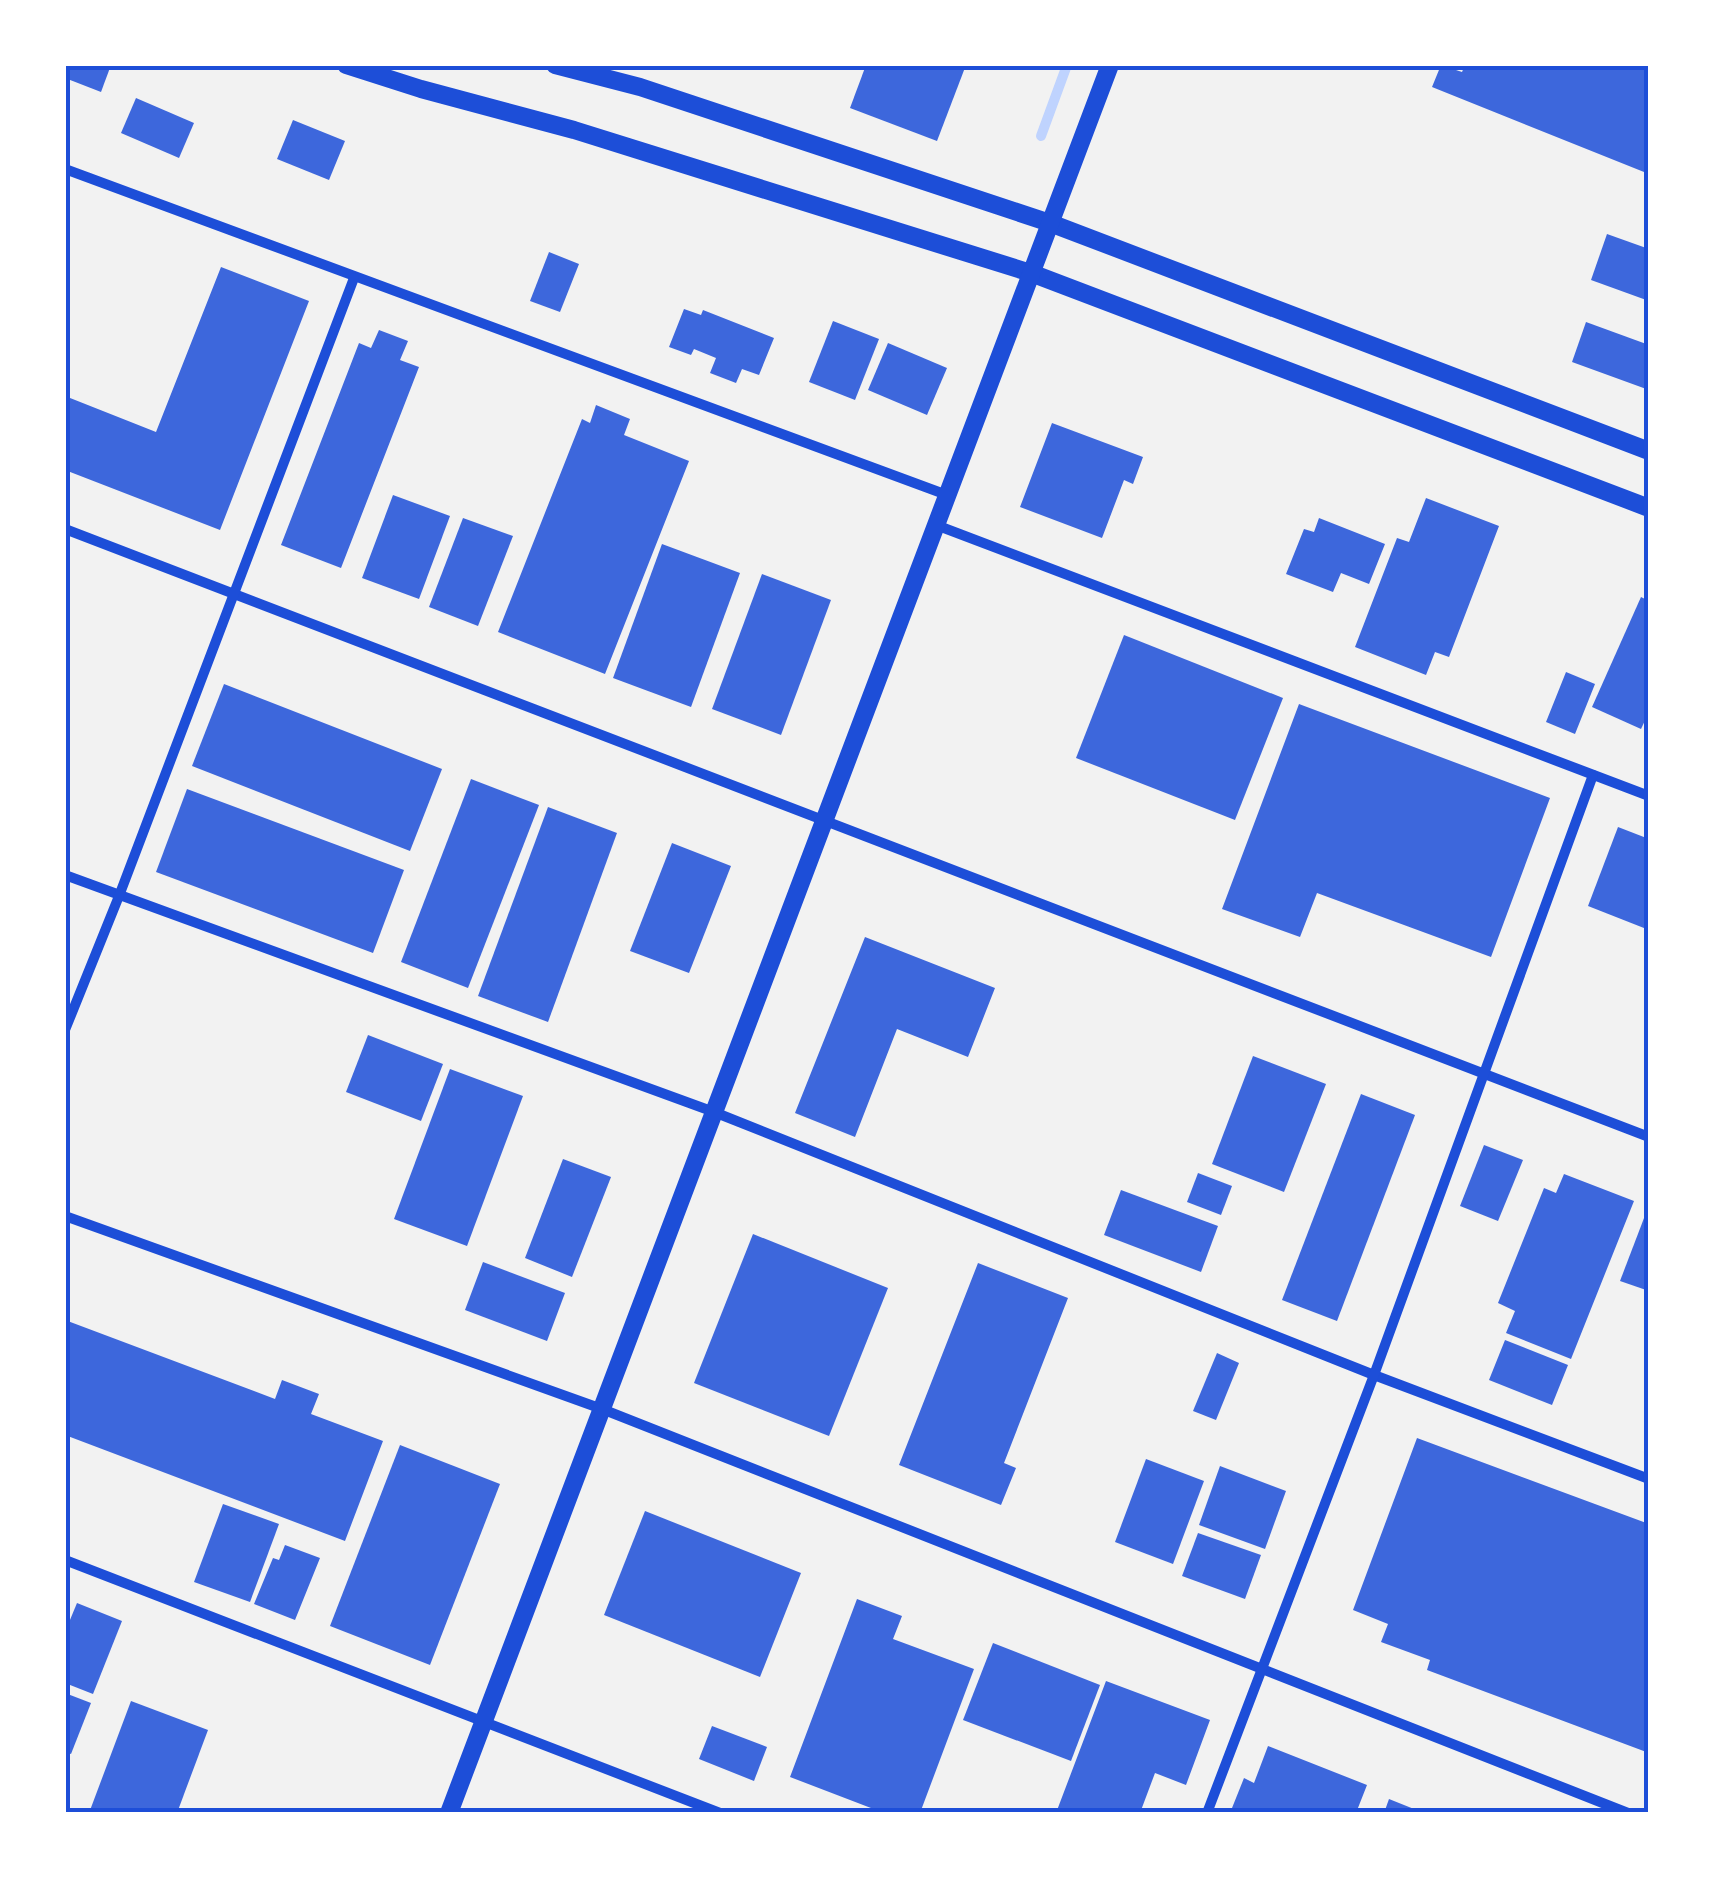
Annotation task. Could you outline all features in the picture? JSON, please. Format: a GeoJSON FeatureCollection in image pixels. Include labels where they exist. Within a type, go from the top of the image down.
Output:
{"type":"FeatureCollection","features":[{"type":"Feature","properties":{"kind":"street"},"geometry":{"type":"LineString","coordinates":[[346,65],[421,90],[574,130],[1031,273],[1649,508]]}},
{"type":"Feature","properties":{"kind":"street"},"geometry":{"type":"LineString","coordinates":[[555,65],[640,86],[1050,223],[1649,452]]}},
{"type":"Feature","properties":{"kind":"street"},"geometry":{"type":"LineString","coordinates":[[450,1813],[1110,65]]}},
{"type":"Feature","properties":{"kind":"street"},"geometry":{"type":"LineString","coordinates":[[65,169],[947,495]]}},
{"type":"Feature","properties":{"kind":"street"},"geometry":{"type":"LineString","coordinates":[[65,1030],[354,278]]}},
{"type":"Feature","properties":{"kind":"street"},"geometry":{"type":"LineString","coordinates":[[936,524],[1649,796]]}},
{"type":"Feature","properties":{"kind":"street"},"geometry":{"type":"LineString","coordinates":[[65,529],[1649,1138]]}},
{"type":"Feature","properties":{"kind":"street"},"geometry":{"type":"LineString","coordinates":[[1206,1813],[1374,1375],[1593,776]]}},
{"type":"Feature","properties":{"kind":"street"},"geometry":{"type":"LineString","coordinates":[[65,875],[714,1112],[1374,1375],[1649,1478]]}},
{"type":"Feature","properties":{"kind":"street"},"geometry":{"type":"LineString","coordinates":[[65,1216],[602,1409],[1628,1813]]}},
{"type":"Feature","properties":{"kind":"street"},"geometry":{"type":"LineString","coordinates":[[65,1560],[720,1813]]}},
{"type":"Feature","properties":{"kind":"building"},"geometry":{"type":"Polygon","coordinates":[[[65,65],[111,65],[101,92],[65,78],[65,65]]]}},
{"type":"Feature","properties":{"kind":"building"},"geometry":{"type":"Polygon","coordinates":[[[866,65],[966,65],[937,141],[850,108],[866,65]]]}},
{"type":"Feature","properties":{"kind":"building"},"geometry":{"type":"Polygon","coordinates":[[[1441,65],[1462,72],[1465,65],[1649,65],[1649,174],[1432,87],[1441,65]]]}},
{"type":"Feature","properties":{"kind":"building"},"geometry":{"type":"Polygon","coordinates":[[[136,98],[194,123],[179,158],[121,133],[136,98]]]}},
{"type":"Feature","properties":{"kind":"building"},"geometry":{"type":"Polygon","coordinates":[[[293,120],[345,141],[329,180],[277,159],[293,120]]]}},
{"type":"Feature","properties":{"kind":"building"},"geometry":{"type":"Polygon","coordinates":[[[1607,234],[1649,249],[1649,301],[1591,280],[1607,234]]]}},
{"type":"Feature","properties":{"kind":"building"},"geometry":{"type":"Polygon","coordinates":[[[549,252],[579,264],[560,312],[530,301],[549,252]]]}},
{"type":"Feature","properties":{"kind":"building"},"geometry":{"type":"Polygon","coordinates":[[[221,267],[309,301],[220,530],[65,470],[65,396],[156,432],[221,267]]]}},
{"type":"Feature","properties":{"kind":"building"},"geometry":{"type":"Polygon","coordinates":[[[684,309],[701,315],[703,310],[774,338],[759,375],[742,369],[736,383],[710,373],[716,358],[694,349],[691,355],[669,347],[684,309]]]}},
{"type":"Feature","properties":{"kind":"building"},"geometry":{"type":"Polygon","coordinates":[[[833,321],[879,339],[855,400],[809,382],[833,321]]]}},
{"type":"Feature","properties":{"kind":"building"},"geometry":{"type":"Polygon","coordinates":[[[1586,322],[1649,345],[1649,390],[1572,362],[1586,322]]]}},
{"type":"Feature","properties":{"kind":"building"},"geometry":{"type":"Polygon","coordinates":[[[379,330],[408,341],[400,360],[419,367],[341,568],[281,545],[359,343],[371,348],[379,330]]]}},
{"type":"Feature","properties":{"kind":"building"},"geometry":{"type":"Polygon","coordinates":[[[888,343],[947,368],[927,415],[868,390],[888,343]]]}},
{"type":"Feature","properties":{"kind":"building"},"geometry":{"type":"Polygon","coordinates":[[[596,405],[630,419],[624,435],[689,461],[605,674],[498,632],[582,419],[590,423],[596,405]]]}},
{"type":"Feature","properties":{"kind":"building"},"geometry":{"type":"Polygon","coordinates":[[[1052,423],[1143,457],[1133,484],[1124,480],[1102,538],[1020,507],[1052,423]]]}},
{"type":"Feature","properties":{"kind":"building"},"geometry":{"type":"Polygon","coordinates":[[[393,495],[450,516],[419,599],[362,578],[393,495]]]}},
{"type":"Feature","properties":{"kind":"building"},"geometry":{"type":"Polygon","coordinates":[[[1426,498],[1499,526],[1449,657],[1435,652],[1426,675],[1355,647],[1397,538],[1409,542],[1426,498]]]}},
{"type":"Feature","properties":{"kind":"building"},"geometry":{"type":"Polygon","coordinates":[[[463,518],[513,536],[478,626],[429,607],[463,518]]]}},
{"type":"Feature","properties":{"kind":"building"},"geometry":{"type":"Polygon","coordinates":[[[1319,518],[1385,544],[1369,584],[1341,573],[1333,592],[1286,574],[1304,529],[1314,532],[1319,518]]]}},
{"type":"Feature","properties":{"kind":"building"},"geometry":{"type":"Polygon","coordinates":[[[662,544],[740,573],[691,707],[613,678],[662,544]]]}},
{"type":"Feature","properties":{"kind":"building"},"geometry":{"type":"Polygon","coordinates":[[[762,574],[831,600],[781,735],[712,709],[762,574]]]}},
{"type":"Feature","properties":{"kind":"building"},"geometry":{"type":"Polygon","coordinates":[[[1641,597],[1649,601],[1649,712],[1641,729],[1592,707],[1641,597]]]}},
{"type":"Feature","properties":{"kind":"building"},"geometry":{"type":"Polygon","coordinates":[[[1124,635],[1283,698],[1235,820],[1076,758],[1124,635]]]}},
{"type":"Feature","properties":{"kind":"building"},"geometry":{"type":"Polygon","coordinates":[[[1566,672],[1595,684],[1575,734],[1546,722],[1566,672]]]}},
{"type":"Feature","properties":{"kind":"building"},"geometry":{"type":"Polygon","coordinates":[[[224,684],[442,769],[410,851],[192,766],[224,684]]]}},
{"type":"Feature","properties":{"kind":"building"},"geometry":{"type":"Polygon","coordinates":[[[1299,704],[1550,798],[1491,957],[1317,893],[1300,937],[1222,909],[1299,704]]]}},
{"type":"Feature","properties":{"kind":"building"},"geometry":{"type":"Polygon","coordinates":[[[471,779],[539,805],[468,988],[401,962],[471,779]]]}},
{"type":"Feature","properties":{"kind":"building"},"geometry":{"type":"Polygon","coordinates":[[[187,789],[404,870],[373,953],[156,872],[187,789]]]}},
{"type":"Feature","properties":{"kind":"building"},"geometry":{"type":"Polygon","coordinates":[[[548,807],[617,833],[548,1022],[478,996],[548,807]]]}},
{"type":"Feature","properties":{"kind":"building"},"geometry":{"type":"Polygon","coordinates":[[[1618,827],[1649,839],[1649,930],[1588,906],[1618,827]]]}},
{"type":"Feature","properties":{"kind":"building"},"geometry":{"type":"Polygon","coordinates":[[[672,843],[731,866],[689,973],[630,951],[672,843]]]}},
{"type":"Feature","properties":{"kind":"building"},"geometry":{"type":"Polygon","coordinates":[[[865,937],[995,988],[968,1057],[897,1029],[855,1137],[795,1113],[865,937]]]}},
{"type":"Feature","properties":{"kind":"building"},"geometry":{"type":"Polygon","coordinates":[[[368,1035],[443,1064],[421,1121],[346,1092],[368,1035]]]}},
{"type":"Feature","properties":{"kind":"building"},"geometry":{"type":"Polygon","coordinates":[[[1253,1056],[1326,1084],[1284,1192],[1212,1164],[1253,1056]]]}},
{"type":"Feature","properties":{"kind":"building"},"geometry":{"type":"Polygon","coordinates":[[[450,1069],[523,1096],[467,1246],[394,1219],[450,1069]]]}},
{"type":"Feature","properties":{"kind":"building"},"geometry":{"type":"Polygon","coordinates":[[[1361,1094],[1415,1115],[1337,1321],[1282,1300],[1361,1094]]]}},
{"type":"Feature","properties":{"kind":"building"},"geometry":{"type":"Polygon","coordinates":[[[1484,1145],[1523,1160],[1498,1221],[1460,1206],[1484,1145]]]}},
{"type":"Feature","properties":{"kind":"building"},"geometry":{"type":"Polygon","coordinates":[[[563,1159],[611,1177],[572,1277],[525,1258],[563,1159]]]}},
{"type":"Feature","properties":{"kind":"building"},"geometry":{"type":"Polygon","coordinates":[[[1198,1173],[1232,1186],[1221,1215],[1187,1202],[1198,1173]]]}},
{"type":"Feature","properties":{"kind":"building"},"geometry":{"type":"Polygon","coordinates":[[[1564,1174],[1634,1201],[1571,1359],[1506,1333],[1515,1311],[1498,1303],[1544,1188],[1556,1193],[1564,1174]]]}},
{"type":"Feature","properties":{"kind":"building"},"geometry":{"type":"Polygon","coordinates":[[[1121,1190],[1218,1226],[1201,1272],[1104,1235],[1121,1190]]]}},
{"type":"Feature","properties":{"kind":"building"},"geometry":{"type":"Polygon","coordinates":[[[1649,1205],[1649,1291],[1620,1281],[1649,1205]]]}},
{"type":"Feature","properties":{"kind":"building"},"geometry":{"type":"Polygon","coordinates":[[[753,1234],[888,1288],[829,1436],[694,1383],[753,1234]]]}},
{"type":"Feature","properties":{"kind":"building"},"geometry":{"type":"Polygon","coordinates":[[[483,1262],[565,1293],[547,1341],[465,1310],[483,1262]]]}},
{"type":"Feature","properties":{"kind":"building"},"geometry":{"type":"Polygon","coordinates":[[[978,1263],[1068,1298],[1004,1463],[1016,1468],[1001,1505],[899,1465],[978,1263]]]}},
{"type":"Feature","properties":{"kind":"building"},"geometry":{"type":"Polygon","coordinates":[[[65,1320],[275,1399],[282,1380],[319,1394],[311,1414],[383,1441],[345,1541],[65,1435],[65,1320]]]}},
{"type":"Feature","properties":{"kind":"building"},"geometry":{"type":"Polygon","coordinates":[[[1505,1340],[1568,1365],[1552,1405],[1489,1380],[1505,1340]]]}},
{"type":"Feature","properties":{"kind":"building"},"geometry":{"type":"Polygon","coordinates":[[[1217,1353],[1239,1363],[1216,1420],[1193,1411],[1217,1353]]]}},
{"type":"Feature","properties":{"kind":"building"},"geometry":{"type":"Polygon","coordinates":[[[1417,1438],[1649,1524],[1649,1753],[1427,1670],[1430,1660],[1381,1642],[1388,1624],[1353,1610],[1417,1438]]]}},
{"type":"Feature","properties":{"kind":"building"},"geometry":{"type":"Polygon","coordinates":[[[400,1445],[500,1484],[430,1665],[330,1626],[400,1445]]]}},
{"type":"Feature","properties":{"kind":"building"},"geometry":{"type":"Polygon","coordinates":[[[1146,1459],[1204,1481],[1173,1564],[1115,1542],[1146,1459]]]}},
{"type":"Feature","properties":{"kind":"building"},"geometry":{"type":"Polygon","coordinates":[[[1220,1466],[1286,1491],[1265,1549],[1199,1525],[1220,1466]]]}},
{"type":"Feature","properties":{"kind":"building"},"geometry":{"type":"Polygon","coordinates":[[[223,1504],[279,1524],[250,1602],[194,1582],[223,1504]]]}},
{"type":"Feature","properties":{"kind":"building"},"geometry":{"type":"Polygon","coordinates":[[[645,1511],[801,1573],[760,1677],[604,1615],[645,1511]]]}},
{"type":"Feature","properties":{"kind":"building"},"geometry":{"type":"Polygon","coordinates":[[[1198,1533],[1261,1555],[1245,1599],[1182,1576],[1198,1533]]]}},
{"type":"Feature","properties":{"kind":"building"},"geometry":{"type":"Polygon","coordinates":[[[285,1545],[320,1558],[295,1620],[254,1604],[273,1558],[279,1560],[285,1545]]]}},
{"type":"Feature","properties":{"kind":"building"},"geometry":{"type":"Polygon","coordinates":[[[857,1599],[902,1616],[893,1639],[974,1669],[920,1813],[884,1813],[790,1777],[857,1599]]]}},
{"type":"Feature","properties":{"kind":"building"},"geometry":{"type":"Polygon","coordinates":[[[77,1603],[122,1621],[93,1694],[65,1683],[65,1632],[77,1603]]]}},
{"type":"Feature","properties":{"kind":"building"},"geometry":{"type":"Polygon","coordinates":[[[993,1643],[1100,1685],[1071,1761],[963,1720],[993,1643]]]}},
{"type":"Feature","properties":{"kind":"building"},"geometry":{"type":"Polygon","coordinates":[[[1106,1681],[1210,1720],[1186,1785],[1155,1773],[1140,1813],[1056,1813],[1106,1681]]]}},
{"type":"Feature","properties":{"kind":"building"},"geometry":{"type":"Polygon","coordinates":[[[65,1693],[91,1703],[71,1754],[65,1752],[65,1693]]]}},
{"type":"Feature","properties":{"kind":"building"},"geometry":{"type":"Polygon","coordinates":[[[131,1701],[208,1730],[177,1813],[89,1813],[131,1701]]]}},
{"type":"Feature","properties":{"kind":"building"},"geometry":{"type":"Polygon","coordinates":[[[712,1726],[767,1747],[754,1781],[699,1759],[712,1726]]]}},
{"type":"Feature","properties":{"kind":"building"},"geometry":{"type":"Polygon","coordinates":[[[1268,1746],[1367,1785],[1356,1813],[1230,1813],[1244,1778],[1254,1783],[1268,1746]]]}},
{"type":"Feature","properties":{"kind":"building"},"geometry":{"type":"Polygon","coordinates":[[[1389,1799],[1424,1813],[1384,1813],[1389,1799]]]}},
{"type":"Feature","properties":{"kind":"waterway"},"geometry":{"type":"LineString","coordinates":[[1041,136],[1067,65]]}}]}
